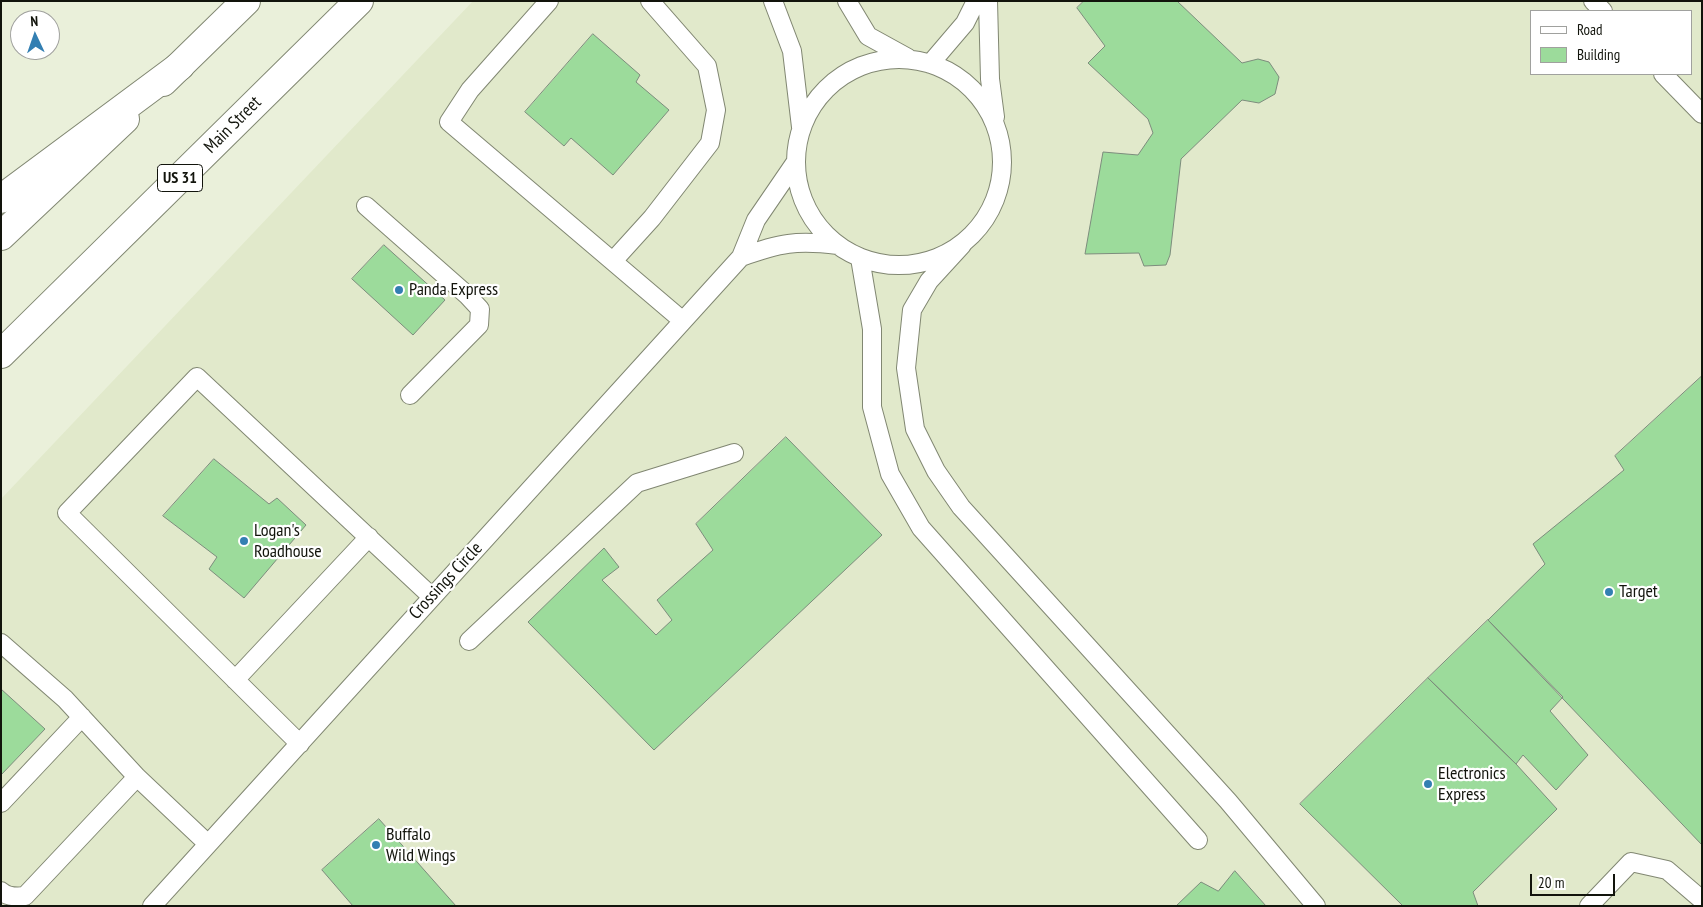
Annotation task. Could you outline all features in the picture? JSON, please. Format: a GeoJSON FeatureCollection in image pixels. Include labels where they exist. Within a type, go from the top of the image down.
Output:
{"type":"FeatureCollection","features":[{"type":"Feature","properties":{"kind":"main road"},"geometry":{"type":"LineString","coordinates":[[1,236],[246,1]]}},
{"type":"Feature","properties":{"kind":"main road","name":"Main Street"},"geometry":{"type":"LineString","coordinates":[[1,354],[359,1]]}},
{"type":"Feature","properties":{"kind":"main road"},"geometry":{"type":"LineString","coordinates":[[186,172],[375,1]]}},
{"type":"Feature","properties":{"kind":"main road"},"geometry":{"type":"LineString","coordinates":[[1,199],[180,66]]}},
{"type":"Feature","properties":{"kind":"lane"},"geometry":{"type":"LineString","coordinates":[[549,1],[470,90],[449,122],[683,321]]}},
{"type":"Feature","properties":{"kind":"lane"},"geometry":{"type":"LineString","coordinates":[[613,261],[652,218],[710,143],[716,110],[707,66],[650,1]]}},
{"type":"Feature","properties":{"kind":"lane"},"geometry":{"type":"LineString","coordinates":[[773,1],[792,51],[802,127]]}},
{"type":"Feature","properties":{"kind":"lane"},"geometry":{"type":"LineString","coordinates":[[847,1],[868,36],[908,58],[930,64],[975,90],[995,120]]}},
{"type":"Feature","properties":{"kind":"lane"},"geometry":{"type":"LineString","coordinates":[[930,64],[965,23],[976,1]]}},
{"type":"Feature","properties":{"kind":"lane"},"geometry":{"type":"LineString","coordinates":[[988,1],[990,79],[995,120],[1004,160],[998,195],[987,219],[929,281],[912,310],[906,368],[915,429],[936,471],[961,506],[1228,801],[1316,906]]}},
{"type":"Feature","properties":{"kind":"lane"},"geometry":{"type":"LineString","coordinates":[[1593,1],[1602,10]]}},
{"type":"Feature","properties":{"kind":"lane"},"geometry":{"type":"LineString","coordinates":[[908,58],[872,62],[841,77],[815,102],[802,127],[795,163],[803,202],[822,232],[860,258],[893,266],[929,262],[962,245]]}},
{"type":"Feature","properties":{"kind":"lane"},"geometry":{"type":"LineString","coordinates":[[1664,75],[1702,114]]}},
{"type":"Feature","properties":{"kind":"lane"},"geometry":{"type":"LineString","coordinates":[[741,257],[756,220],[795,163]]}},
{"type":"Feature","properties":{"kind":"lane"},"geometry":{"type":"LineString","coordinates":[[366,206],[467,295],[480,309],[479,325],[410,396]]}},
{"type":"Feature","properties":{"kind":"lane"},"geometry":{"type":"LineString","coordinates":[[741,257],[776,244],[810,242],[842,245]]}},
{"type":"Feature","properties":{"kind":"lane","name":"Crossings Circle"},"geometry":{"type":"LineString","coordinates":[[152,906],[300,744],[431,596],[741,257]]}},
{"type":"Feature","properties":{"kind":"lane"},"geometry":{"type":"LineString","coordinates":[[860,258],[872,329],[872,407],[890,474],[921,528],[1198,840]]}},
{"type":"Feature","properties":{"kind":"lane"},"geometry":{"type":"LineString","coordinates":[[300,744],[67,513],[197,377],[431,596]]}},
{"type":"Feature","properties":{"kind":"lane"},"geometry":{"type":"LineString","coordinates":[[469,641],[637,482],[734,453]]}},
{"type":"Feature","properties":{"kind":"lane"},"geometry":{"type":"LineString","coordinates":[[235,680],[369,537]]}},
{"type":"Feature","properties":{"kind":"lane"},"geometry":{"type":"LineString","coordinates":[[1,642],[30,666],[82,717],[137,777],[208,844]]}},
{"type":"Feature","properties":{"kind":"lane"},"geometry":{"type":"LineString","coordinates":[[1,803],[82,717]]}},
{"type":"Feature","properties":{"kind":"lane"},"geometry":{"type":"LineString","coordinates":[[1,891],[4,894],[15,897],[25,896],[137,777]]}},
{"type":"Feature","properties":{"kind":"lane"},"geometry":{"type":"LineString","coordinates":[[1589,906],[1631,862],[1667,870],[1702,900]]}},
{"type":"Feature","properties":{"kind":"shaded area"},"geometry":{"type":"Polygon","coordinates":[[[473,1],[1702,1],[1702,906],[1,906],[1,499],[473,1]]]}},
{"type":"Feature","properties":{"kind":"building"},"geometry":{"type":"Polygon","coordinates":[[[1084,1],[1177,1],[1242,63],[1258,59],[1269,62],[1279,77],[1275,94],[1259,103],[1242,100],[1181,159],[1170,255],[1166,265],[1144,266],[1139,253],[1085,254],[1103,152],[1138,155],[1153,133],[1148,119],[1088,63],[1105,46],[1077,8],[1084,1]]]}},
{"type":"Feature","properties":{"kind":"building"},"geometry":{"type":"Polygon","coordinates":[[[593,34],[640,75],[636,82],[669,110],[613,175],[571,138],[564,146],[525,112],[593,34]]]}},
{"type":"Feature","properties":{"kind":"building","name":"Panda Express"},"geometry":{"type":"Polygon","coordinates":[[[384,245],[445,300],[413,335],[352,279],[384,245]]]}},
{"type":"Feature","properties":{"kind":"building","name":"Target"},"geometry":{"type":"Polygon","coordinates":[[[1702,376],[1702,845],[1488,620],[1545,564],[1533,544],[1624,470],[1615,456],[1702,376]]]}},
{"type":"Feature","properties":{"kind":"building"},"geometry":{"type":"Polygon","coordinates":[[[786,437],[882,535],[654,750],[528,622],[604,548],[619,567],[602,580],[656,635],[672,620],[657,600],[713,550],[696,524],[786,437]]]}},
{"type":"Feature","properties":{"kind":"building","name":"Logan's Roadhouse"},"geometry":{"type":"Polygon","coordinates":[[[214,459],[269,504],[277,498],[306,525],[244,598],[209,569],[217,557],[163,516],[214,459]]]}},
{"type":"Feature","properties":{"kind":"building"},"geometry":{"type":"Polygon","coordinates":[[[1488,620],[1563,697],[1550,711],[1588,755],[1556,790],[1523,755],[1516,764],[1428,678],[1488,620]]]}},
{"type":"Feature","properties":{"kind":"building","name":"Electronics Express"},"geometry":{"type":"Polygon","coordinates":[[[1428,678],[1516,764],[1557,809],[1473,892],[1478,906],[1403,906],[1300,804],[1428,678]]]}},
{"type":"Feature","properties":{"kind":"building"},"geometry":{"type":"Polygon","coordinates":[[[1,689],[45,729],[1,775],[1,689]]]}},
{"type":"Feature","properties":{"kind":"building","name":"Buffalo Wild Wings"},"geometry":{"type":"Polygon","coordinates":[[[379,819],[456,906],[353,906],[322,870],[379,819]]]}},
{"type":"Feature","properties":{"kind":"building"},"geometry":{"type":"Polygon","coordinates":[[[1235,871],[1266,906],[1176,906],[1201,882],[1218,891],[1235,871]]]}},
{"type":"Feature","properties":{"kind":"place","name":"Panda Express"},"geometry":{"type":"Point","coordinates":[399,290]}},
{"type":"Feature","properties":{"kind":"place","name":"Logan's Roadhouse"},"geometry":{"type":"Point","coordinates":[244,541]}},
{"type":"Feature","properties":{"kind":"place","name":"Target"},"geometry":{"type":"Point","coordinates":[1609,592]}},
{"type":"Feature","properties":{"kind":"place","name":"Electronics Express"},"geometry":{"type":"Point","coordinates":[1428,784]}},
{"type":"Feature","properties":{"kind":"place","name":"Buffalo Wild Wings"},"geometry":{"type":"Point","coordinates":[376,845]}}]}
